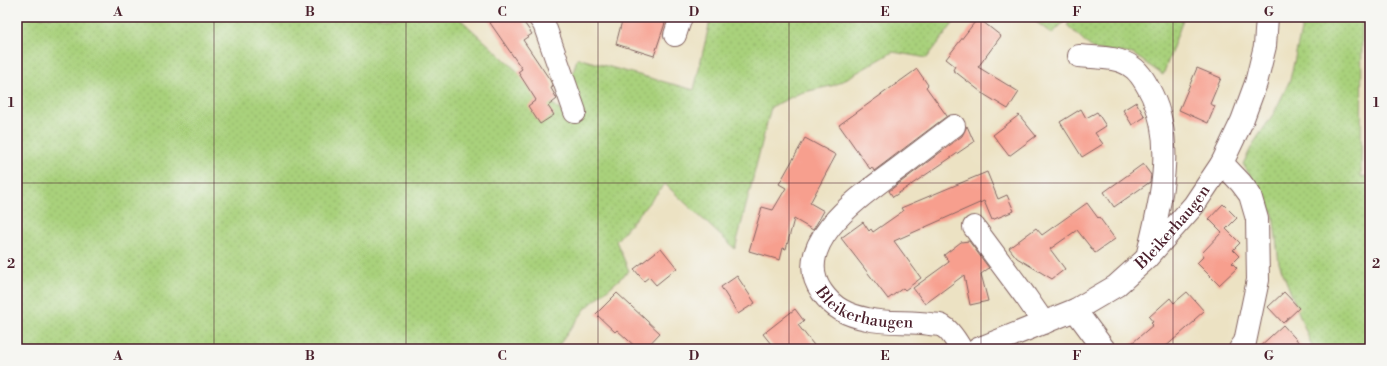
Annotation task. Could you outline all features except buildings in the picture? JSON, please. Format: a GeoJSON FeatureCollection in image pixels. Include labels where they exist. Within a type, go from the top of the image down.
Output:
{"type":"FeatureCollection","features":[{"type":"Feature","properties":{"kind":"street"},"geometry":{"type":"LineString","coordinates":[[539,17],[544,24],[575,112]]}},
{"type":"Feature","properties":{"kind":"street","name":"Bleikerhaugen"},"geometry":{"type":"LineString","coordinates":[[978,349],[1075,310],[1116,286],[1147,258],[1194,205],[1222,163],[1242,121],[1256,83],[1265,46],[1267,17]]}},
{"type":"Feature","properties":{"kind":"street"},"geometry":{"type":"LineString","coordinates":[[1079,56],[1120,60],[1133,67],[1147,84],[1157,107],[1163,134],[1161,195],[1147,258]]}},
{"type":"Feature","properties":{"kind":"street","name":"Bleikerhaugen"},"geometry":{"type":"LineString","coordinates":[[954,126],[853,202],[837,218],[825,233],[818,246],[814,261],[814,272],[818,286],[828,301],[839,309],[868,320],[922,323],[943,326],[953,336],[961,349]]}},
{"type":"Feature","properties":{"kind":"street"},"geometry":{"type":"LineString","coordinates":[[1222,163],[1242,184],[1250,195],[1257,220],[1258,280],[1245,342],[1240,349]]}},
{"type":"Feature","properties":{"kind":"street"},"geometry":{"type":"LineString","coordinates":[[974,227],[1026,296],[1044,323]]}},
{"type":"Feature","properties":{"kind":"street"},"geometry":{"type":"LineString","coordinates":[[1075,310],[1104,349]]}},
{"type":"Feature","properties":{"kind":"green space"},"geometry":{"type":"Polygon","coordinates":[[[17,17],[458,17],[563,113],[577,58],[694,90],[711,17],[958,17],[927,58],[893,52],[835,85],[800,93],[771,107],[735,249],[665,184],[616,241],[629,271],[586,308],[556,349],[17,349],[17,17]]]}},
{"type":"Feature","properties":{"kind":"green space"},"geometry":{"type":"Polygon","coordinates":[[[1030,17],[1069,17],[1052,34],[1030,17]]]}},
{"type":"Feature","properties":{"kind":"green space"},"geometry":{"type":"Polygon","coordinates":[[[1074,17],[1184,17],[1163,75],[1133,54],[1093,49],[1067,25],[1074,17]]]}},
{"type":"Feature","properties":{"kind":"green space"},"geometry":{"type":"Polygon","coordinates":[[[1304,17],[1362,17],[1361,176],[1370,177],[1370,349],[1313,349],[1279,263],[1273,213],[1243,164],[1253,144],[1274,113],[1290,80],[1304,17]]]}}]}
